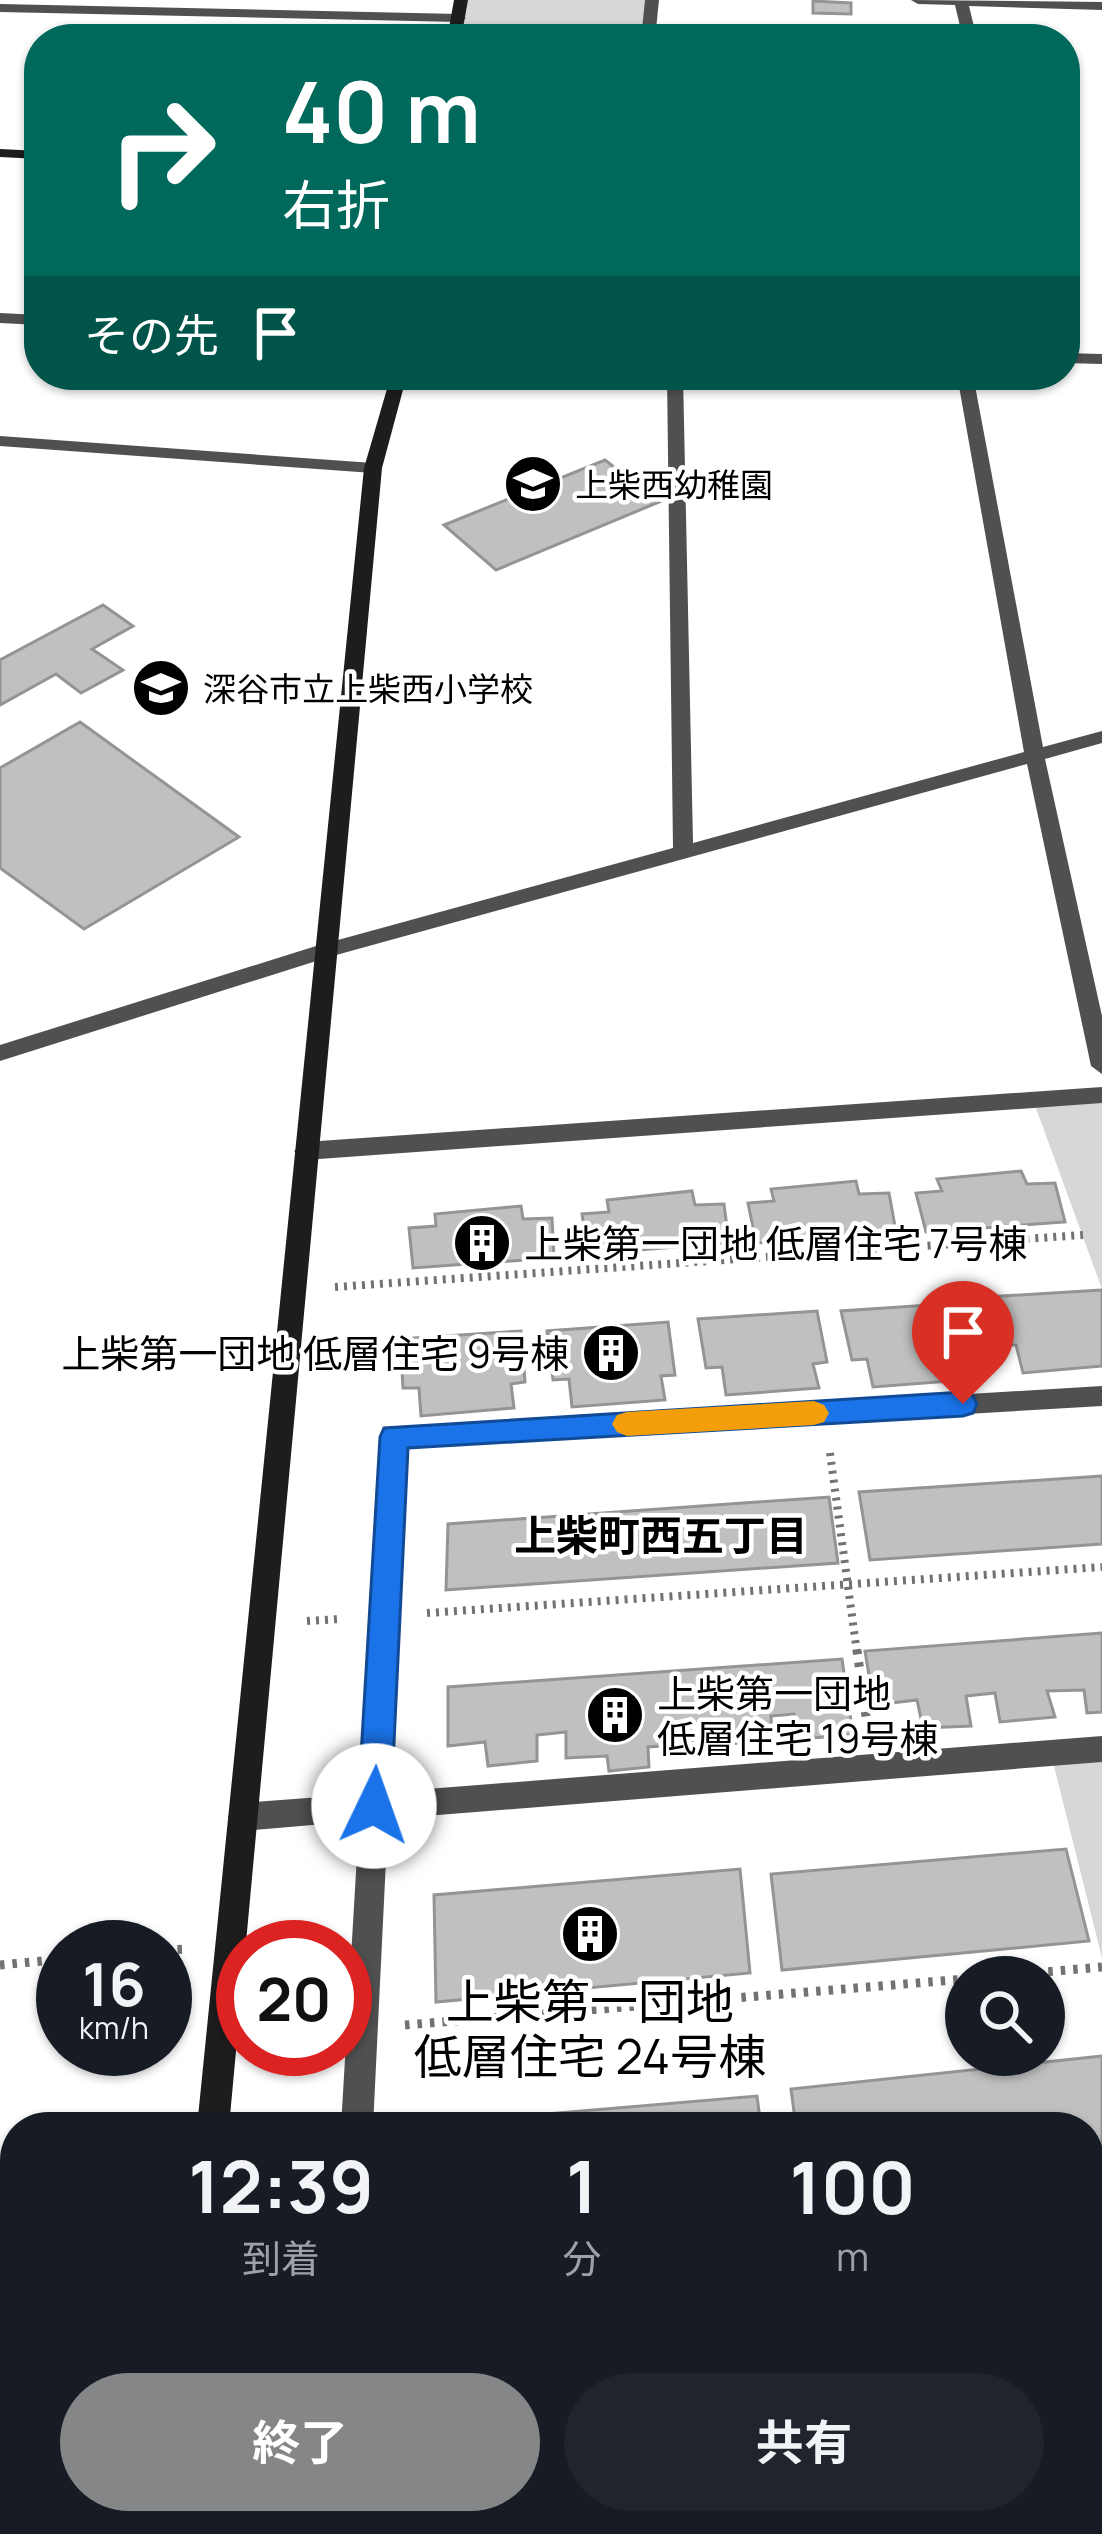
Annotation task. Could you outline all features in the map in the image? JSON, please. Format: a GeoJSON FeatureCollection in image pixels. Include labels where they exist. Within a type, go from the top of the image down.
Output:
{"type":"FeatureCollection","features":[{"type":"Feature","properties":{"kind":"street"},"geometry":{"type":"LineString","coordinates":[[458,24],[461,0]]}},
{"type":"Feature","properties":{"kind":"street"},"geometry":{"type":"LineString","coordinates":[[918,0],[1102,6]]}},
{"type":"Feature","properties":{"kind":"street"},"geometry":{"type":"LineString","coordinates":[[0,8],[123,6],[459,18]]}},
{"type":"Feature","properties":{"kind":"street"},"geometry":{"type":"LineString","coordinates":[[214,2112],[373,468],[395,390]]}},
{"type":"Feature","properties":{"kind":"street"},"geometry":{"type":"LineString","coordinates":[[675,390],[683,853]]}},
{"type":"Feature","properties":{"kind":"street"},"geometry":{"type":"LineString","coordinates":[[968,390],[1035,758],[1102,1066]]}},
{"type":"Feature","properties":{"kind":"street"},"geometry":{"type":"LineString","coordinates":[[0,441],[373,468]]}},
{"type":"Feature","properties":{"kind":"street"},"geometry":{"type":"LineString","coordinates":[[0,1053],[324,951],[1102,736]]}},
{"type":"Feature","properties":{"kind":"street"},"geometry":{"type":"LineString","coordinates":[[305,1151],[1102,1095]]}},
{"type":"Feature","properties":{"kind":"street"},"geometry":{"type":"LineString","coordinates":[[368,1920],[394,1437],[1102,1396]]}},
{"type":"Feature","properties":{"kind":"street"},"geometry":{"type":"LineString","coordinates":[[242,1816],[1102,1749]]}},
{"type":"Feature","properties":{"kind":"street"},"geometry":{"type":"LineString","coordinates":[[358,2112],[360,2076]]}},
{"type":"Feature","properties":{"kind":"path"},"geometry":{"type":"LineString","coordinates":[[386,1282],[1083,1235]]}},
{"type":"Feature","properties":{"kind":"path"},"geometry":{"type":"LineString","coordinates":[[824,1413],[873,1767]]}},
{"type":"Feature","properties":{"kind":"path"},"geometry":{"type":"LineString","coordinates":[[260,1623],[1102,1567]]}},
{"type":"Feature","properties":{"kind":"path"},"geometry":{"type":"LineString","coordinates":[[0,1965],[36,1962]]}},
{"type":"Feature","properties":{"kind":"path"},"geometry":{"type":"LineString","coordinates":[[1065,1970],[1102,1967]]}},
{"type":"Feature","properties":{"kind":"path"},"geometry":{"type":"LineString","coordinates":[[372,2028],[945,1980]]}},
{"type":"Feature","properties":{"kind":"shaded area"},"geometry":{"type":"Polygon","coordinates":[[[461,0],[652,0],[650,24],[456,24],[461,0]]]}},
{"type":"Feature","properties":{"kind":"shaded area"},"geometry":{"type":"Polygon","coordinates":[[[1102,1095],[1102,1289],[1033,1100],[1102,1095]]]}},
{"type":"Feature","properties":{"kind":"shaded area"},"geometry":{"type":"Polygon","coordinates":[[[1102,1749],[1102,1958],[1051,1754],[1102,1749]]]}},
{"type":"Feature","properties":{"kind":"building"},"geometry":{"type":"Polygon","coordinates":[[[813,1],[851,3],[851,14],[813,13],[813,1]]]}},
{"type":"Feature","properties":{"kind":"building"},"geometry":{"type":"Polygon","coordinates":[[[605,460],[659,502],[496,570],[444,525],[605,460]]]}},
{"type":"Feature","properties":{"kind":"building"},"geometry":{"type":"Polygon","coordinates":[[[103,605],[133,626],[92,649],[123,670],[81,693],[56,674],[0,705],[0,660],[103,605]]]}},
{"type":"Feature","properties":{"kind":"building"},"geometry":{"type":"Polygon","coordinates":[[[80,722],[239,837],[84,929],[0,868],[0,768],[80,722]]]}},
{"type":"Feature","properties":{"kind":"building"},"geometry":{"type":"Polygon","coordinates":[[[1021,1171],[1027,1184],[1055,1183],[1065,1222],[926,1232],[916,1193],[942,1191],[937,1179],[1021,1171]]]}},
{"type":"Feature","properties":{"kind":"building"},"geometry":{"type":"Polygon","coordinates":[[[856,1181],[859,1194],[889,1193],[896,1232],[756,1243],[748,1203],[774,1201],[771,1189],[856,1181]]]}},
{"type":"Feature","properties":{"kind":"building"},"geometry":{"type":"Polygon","coordinates":[[[692,1191],[695,1205],[724,1204],[729,1243],[588,1254],[582,1214],[609,1212],[607,1200],[692,1191]]]}},
{"type":"Feature","properties":{"kind":"building","name":"上柴第一団地 低層住宅 7号棟"},"geometry":{"type":"Polygon","coordinates":[[[521,1206],[523,1219],[552,1218],[554,1258],[413,1268],[409,1228],[436,1226],[435,1214],[521,1206]]]}},
{"type":"Feature","properties":{"kind":"building"},"geometry":{"type":"Polygon","coordinates":[[[1102,1290],[1102,1366],[1023,1373],[1016,1345],[999,1345],[987,1297],[1102,1290]]]}},
{"type":"Feature","properties":{"kind":"building"},"geometry":{"type":"Polygon","coordinates":[[[959,1303],[972,1355],[958,1356],[965,1380],[873,1387],[867,1359],[852,1360],[841,1311],[959,1303]]]}},
{"type":"Feature","properties":{"kind":"building"},"geometry":{"type":"Polygon","coordinates":[[[817,1311],[827,1362],[813,1364],[819,1388],[726,1395],[722,1367],[706,1368],[698,1319],[817,1311]]]}},
{"type":"Feature","properties":{"kind":"building","name":"上柴第一団地 低層住宅 9号棟"},"geometry":{"type":"Polygon","coordinates":[[[668,1322],[675,1375],[661,1376],[665,1400],[572,1407],[569,1379],[553,1380],[547,1331],[668,1322]]]}},
{"type":"Feature","properties":{"kind":"building"},"geometry":{"type":"Polygon","coordinates":[[[521,1331],[525,1382],[511,1384],[514,1408],[421,1416],[419,1388],[403,1388],[400,1339],[521,1331]]]}},
{"type":"Feature","properties":{"kind":"building"},"geometry":{"type":"Polygon","coordinates":[[[1102,1476],[1102,1544],[870,1560],[859,1492],[1102,1476]]]}},
{"type":"Feature","properties":{"kind":"building"},"geometry":{"type":"Polygon","coordinates":[[[829,1497],[838,1563],[446,1590],[448,1524],[829,1497]]]}},
{"type":"Feature","properties":{"kind":"building"},"geometry":{"type":"Polygon","coordinates":[[[1102,1633],[1102,1712],[1087,1713],[1084,1690],[1047,1691],[1055,1717],[1000,1722],[995,1693],[966,1696],[971,1726],[923,1728],[917,1700],[874,1705],[865,1651],[1102,1633]]]}},
{"type":"Feature","properties":{"kind":"building","name":"上柴第一団地 低層住宅 19号棟"},"geometry":{"type":"Polygon","coordinates":[[[842,1659],[853,1735],[798,1739],[794,1714],[771,1716],[772,1742],[719,1744],[716,1721],[690,1723],[693,1744],[648,1747],[649,1767],[609,1771],[607,1756],[566,1758],[566,1732],[537,1735],[537,1761],[488,1766],[485,1742],[448,1746],[448,1687],[842,1659]]]}},
{"type":"Feature","properties":{"kind":"building"},"geometry":{"type":"Polygon","coordinates":[[[1066,1849],[1089,1941],[782,1970],[771,1874],[1066,1849]]]}},
{"type":"Feature","properties":{"kind":"building","name":"上柴第一団地 低層住宅 24号棟"},"geometry":{"type":"Polygon","coordinates":[[[740,1869],[750,1973],[436,2002],[434,1895],[740,1869]]]}},
{"type":"Feature","properties":{"kind":"building"},"geometry":{"type":"Polygon","coordinates":[[[1102,2056],[1102,2112],[794,2112],[791,2089],[945,2073],[1065,2076],[1065,2060],[1102,2056]]]}},
{"type":"Feature","properties":{"kind":"building"},"geometry":{"type":"Polygon","coordinates":[[[757,2096],[759,2112],[570,2112],[757,2096]]]}},
{"type":"Feature","properties":{"kind":"slow traffic"},"geometry":{"type":"LineString","coordinates":[[627,1424],[814,1413]]}},
{"type":"Feature","properties":{"kind":"place","name":"上柴西幼稚園"},"geometry":{"type":"Point","coordinates":[533,484]}},
{"type":"Feature","properties":{"kind":"place","name":"深谷市立上柴西小学校"},"geometry":{"type":"Point","coordinates":[161,688]}},
{"type":"Feature","properties":{"kind":"place","name":"上柴第一団地 低層住宅 7号棟"},"geometry":{"type":"Point","coordinates":[482,1243]}},
{"type":"Feature","properties":{"kind":"place","name":"上柴第一団地 低層住宅 9号棟"},"geometry":{"type":"Point","coordinates":[611,1353]}},
{"type":"Feature","properties":{"kind":"place","name":"上柴第一団地 低層住宅 19号棟"},"geometry":{"type":"Point","coordinates":[615,1715]}},
{"type":"Feature","properties":{"kind":"place","name":"上柴第一団地 低層住宅 24号棟"},"geometry":{"type":"Point","coordinates":[590,1934]}},
{"type":"Feature","properties":{"kind":"district","name":"上柴町西五丁目"},"geometry":{"type":"Point","coordinates":[661,1535]}},
{"type":"Feature","properties":{"kind":"route"},"geometry":{"type":"LineString","coordinates":[[374,1806],[394,1437],[963,1404]]}}]}
